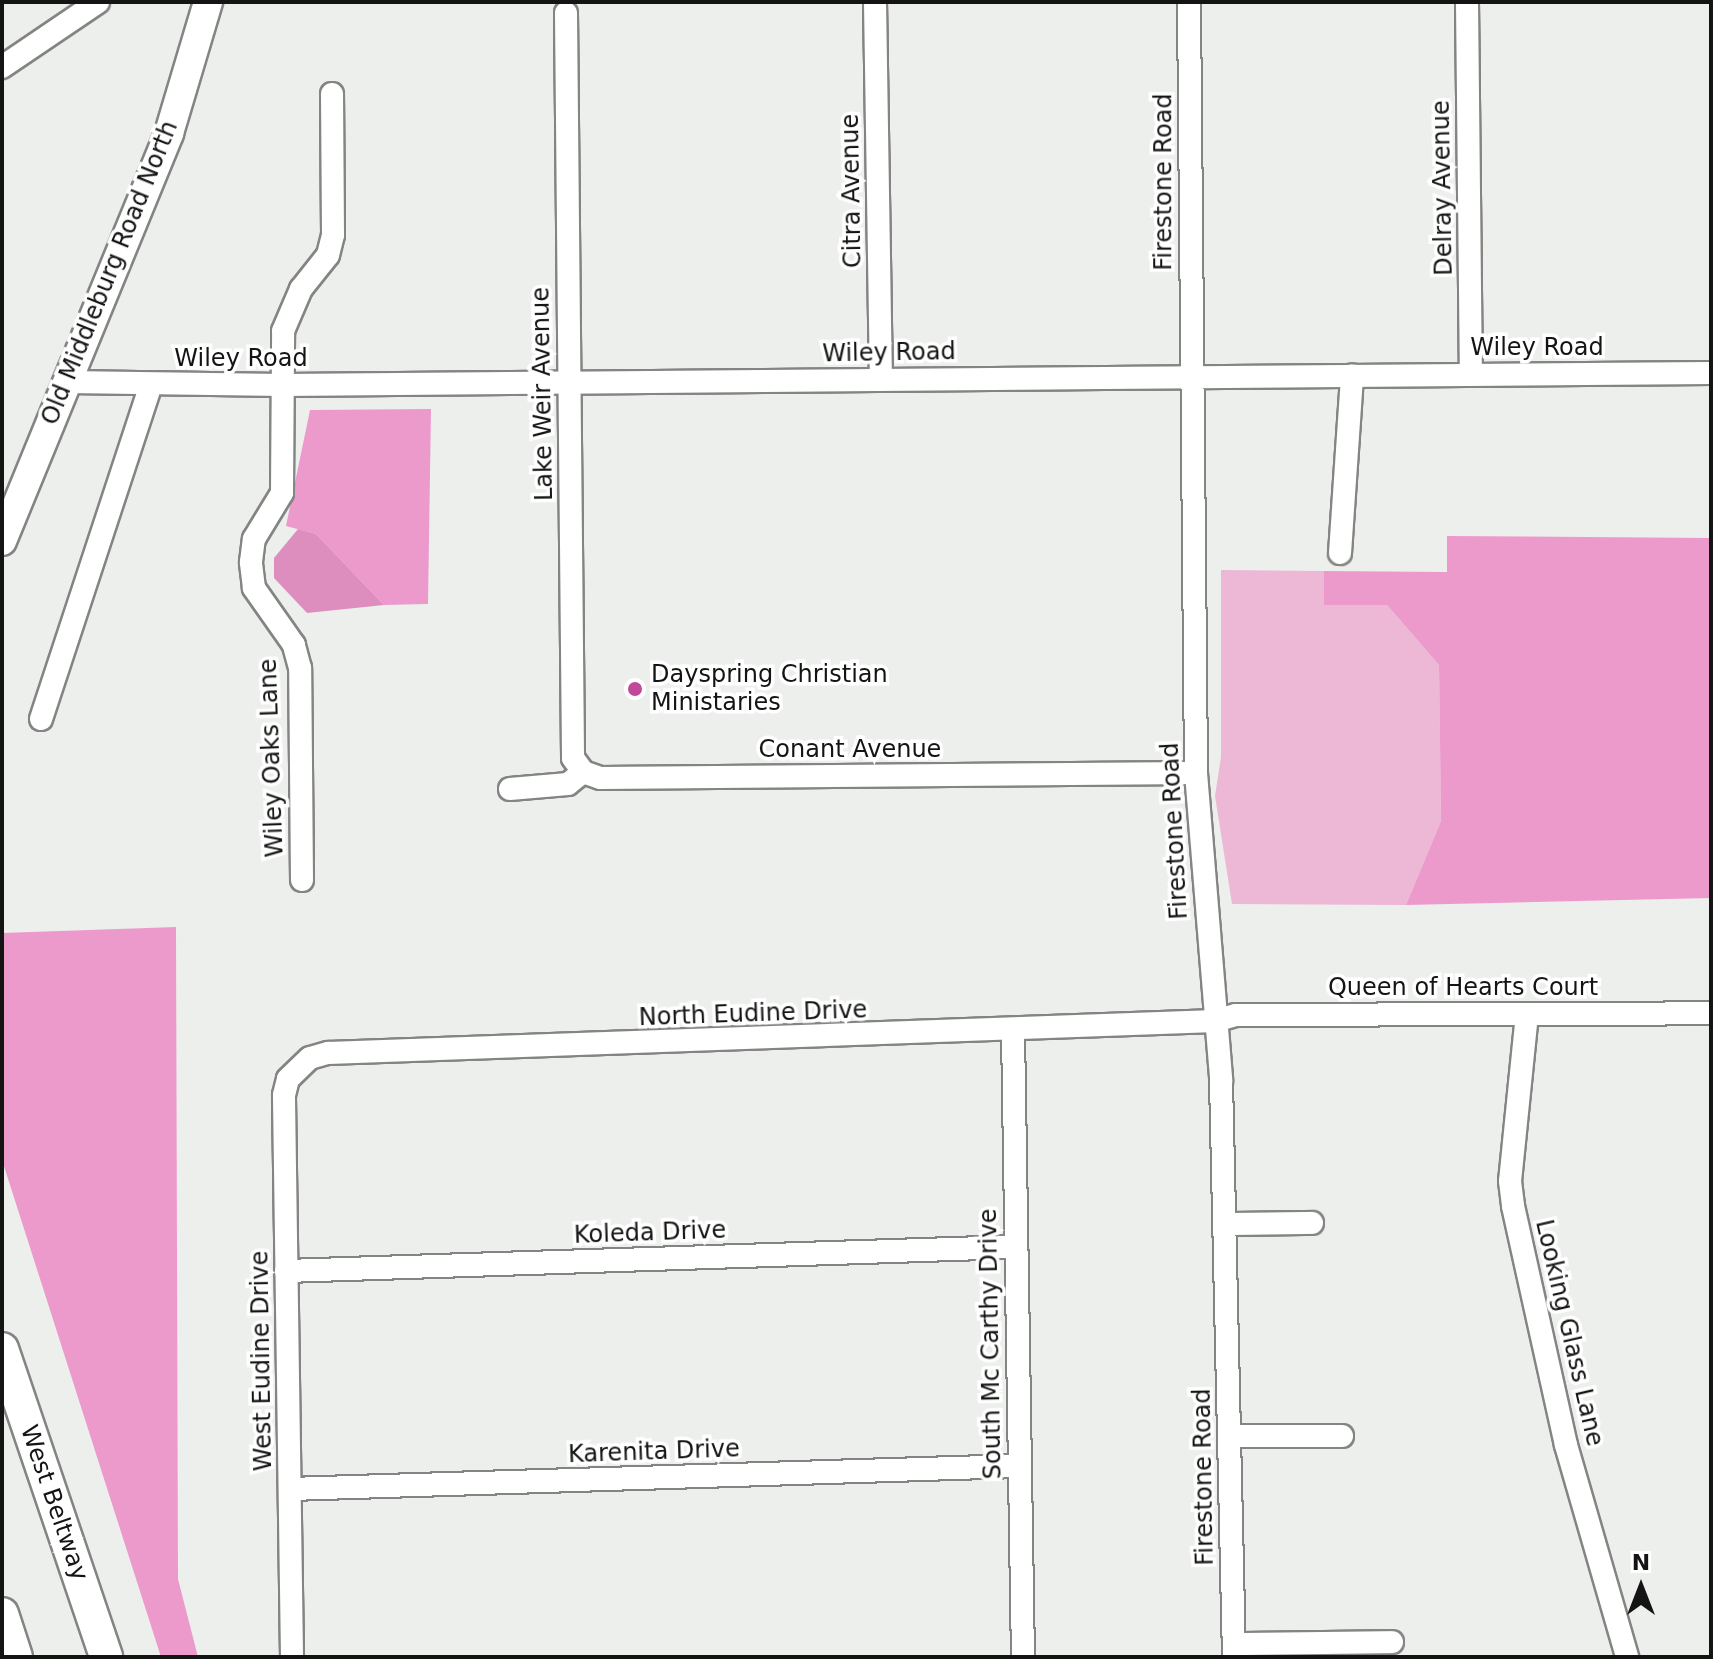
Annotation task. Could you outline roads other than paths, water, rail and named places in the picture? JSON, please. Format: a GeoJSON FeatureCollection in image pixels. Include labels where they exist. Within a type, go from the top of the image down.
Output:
{"type":"FeatureCollection","features":[{"type":"Feature","properties":{"kind":"highway","name":"West Beltway"},"geometry":{"type":"LineString","coordinates":[[2,1349],[106,1657]]}},
{"type":"Feature","properties":{"kind":"highway"},"geometry":{"type":"LineString","coordinates":[[2,1614],[16,1657]]}},
{"type":"Feature","properties":{"kind":"main road","name":"Old Middleburg Road North"},"geometry":{"type":"LineString","coordinates":[[2,541],[169,133],[208,2]]}},
{"type":"Feature","properties":{"kind":"street"},"geometry":{"type":"LineString","coordinates":[[2,67],[98,2]]}},
{"type":"Feature","properties":{"kind":"street","name":"Citra Avenue"},"geometry":{"type":"LineString","coordinates":[[875,2],[881,379]]}},
{"type":"Feature","properties":{"kind":"street","name":"Firestone Road"},"geometry":{"type":"LineString","coordinates":[[1189,2],[1196,773],[1215,1021],[1225,1224],[1234,1651]]}},
{"type":"Feature","properties":{"kind":"street","name":"Delray Avenue"},"geometry":{"type":"LineString","coordinates":[[1467,2],[1471,374]]}},
{"type":"Feature","properties":{"kind":"street","name":"Lake Weir Avenue"},"geometry":{"type":"LineString","coordinates":[[566,13],[573,758],[583,772]]}},
{"type":"Feature","properties":{"kind":"street","name":"Wiley Oaks Lane"},"geometry":{"type":"LineString","coordinates":[[302,880],[300,668],[294,645],[254,588],[251,562],[254,539],[282,493],[283,385],[288,311],[328,255],[333,235],[332,94]]}},
{"type":"Feature","properties":{"kind":"street","name":"Wiley Road"},"geometry":{"type":"LineString","coordinates":[[67,382],[283,385],[1711,373]]}},
{"type":"Feature","properties":{"kind":"street"},"geometry":{"type":"LineString","coordinates":[[1340,553],[1352,375]]}},
{"type":"Feature","properties":{"kind":"street"},"geometry":{"type":"LineString","coordinates":[[41,719],[151,385]]}},
{"type":"Feature","properties":{"kind":"street","name":"Conant Avenue"},"geometry":{"type":"LineString","coordinates":[[510,789],[568,784],[583,772],[600,778],[1196,773]]}},
{"type":"Feature","properties":{"kind":"street","name":"Queen of Hearts Court"},"geometry":{"type":"LineString","coordinates":[[1215,1021],[1236,1015],[1711,1013]]}},
{"type":"Feature","properties":{"kind":"street","name":"Looking Glass Lane"},"geometry":{"type":"LineString","coordinates":[[1527,1014],[1510,1181],[1513,1206],[1566,1445],[1627,1657]]}},
{"type":"Feature","properties":{"kind":"street","name":"North Eudine Drive"},"geometry":{"type":"LineString","coordinates":[[297,1067],[328,1053],[1215,1021]]}},
{"type":"Feature","properties":{"kind":"street","name":"South Mc Carthy Drive"},"geometry":{"type":"LineString","coordinates":[[1013,1030],[1023,1657]]}},
{"type":"Feature","properties":{"kind":"street","name":"West Eudine Drive"},"geometry":{"type":"LineString","coordinates":[[292,1657],[284,1095],[297,1067]]}},
{"type":"Feature","properties":{"kind":"street"},"geometry":{"type":"LineString","coordinates":[[1225,1224],[1312,1223]]}},
{"type":"Feature","properties":{"kind":"street","name":"Koleda Drive"},"geometry":{"type":"LineString","coordinates":[[286,1271],[1015,1247]]}},
{"type":"Feature","properties":{"kind":"street"},"geometry":{"type":"LineString","coordinates":[[1229,1436],[1342,1436]]}},
{"type":"Feature","properties":{"kind":"street","name":"Karenita Drive"},"geometry":{"type":"LineString","coordinates":[[290,1489],[1019,1466]]}},
{"type":"Feature","properties":{"kind":"street"},"geometry":{"type":"LineString","coordinates":[[1234,1651],[1392,1642]]}},
{"type":"Feature","properties":{"kind":"place","name":"Dayspring Christian Ministaries"},"geometry":{"type":"Point","coordinates":[635,689]}}]}
